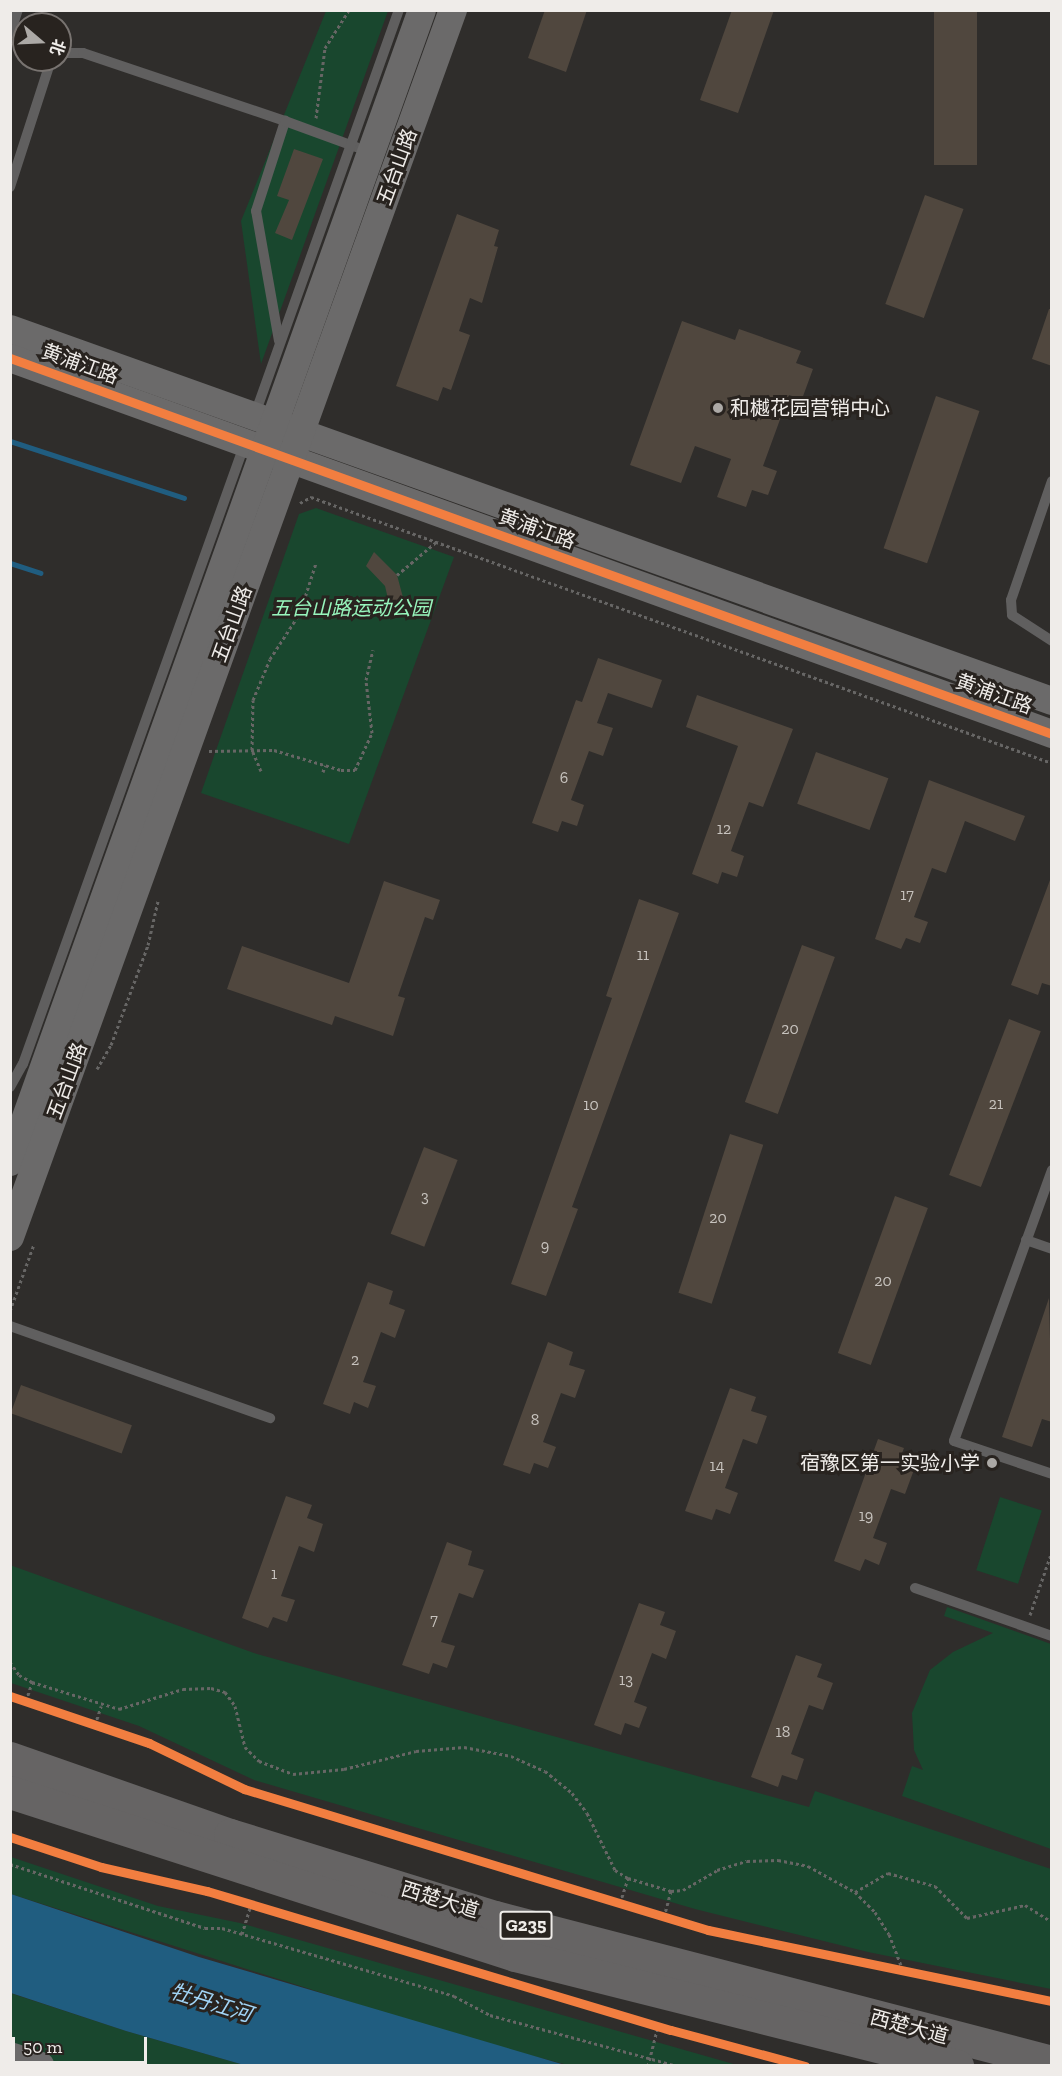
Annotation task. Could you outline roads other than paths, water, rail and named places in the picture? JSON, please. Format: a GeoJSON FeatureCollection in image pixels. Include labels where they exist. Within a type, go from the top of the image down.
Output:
{"type":"FeatureCollection","features":[{"type":"Feature","properties":{"kind":"highway","name":"西楚大道"},"geometry":{"type":"LineString","coordinates":[[10,1758],[230,1835],[495,1917],[1052,2062]]}},
{"type":"Feature","properties":{"kind":"highway","name":"西楚大道"},"geometry":{"type":"LineString","coordinates":[[10,1792],[515,1955],[957,2066]]}},
{"type":"Feature","properties":{"kind":"main road","name":"五台山路"},"geometry":{"type":"LineString","coordinates":[[10,1162],[256,432],[361,148],[422,10]]}},
{"type":"Feature","properties":{"kind":"main road","name":"五台山路"},"geometry":{"type":"LineString","coordinates":[[24,1235],[291,459],[453,10]]}},
{"type":"Feature","properties":{"kind":"main road","name":"黄浦江路"},"geometry":{"type":"LineString","coordinates":[[10,329],[256,432],[291,459],[1052,734]]}},
{"type":"Feature","properties":{"kind":"main road","name":"黄浦江路"},"geometry":{"type":"LineString","coordinates":[[10,358],[256,432],[301,432],[1052,701]]}},
{"type":"Feature","properties":{"kind":"main road"},"geometry":{"type":"LineString","coordinates":[[10,2056],[40,2066]]}},
{"type":"Feature","properties":{"kind":"lane"},"geometry":{"type":"LineString","coordinates":[[10,34],[18,10]]}},
{"type":"Feature","properties":{"kind":"lane"},"geometry":{"type":"LineString","coordinates":[[10,1087],[22,1064],[256,432],[280,343],[361,148],[399,10]]}},
{"type":"Feature","properties":{"kind":"lane"},"geometry":{"type":"LineString","coordinates":[[72,53],[83,53],[361,148]]}},
{"type":"Feature","properties":{"kind":"lane"},"geometry":{"type":"LineString","coordinates":[[10,187],[47,72]]}},
{"type":"Feature","properties":{"kind":"lane"},"geometry":{"type":"LineString","coordinates":[[280,343],[255,211],[285,121]]}},
{"type":"Feature","properties":{"kind":"lane"},"geometry":{"type":"LineString","coordinates":[[1052,481],[1011,600],[1012,615],[1052,641]]}},
{"type":"Feature","properties":{"kind":"lane"},"geometry":{"type":"LineString","coordinates":[[1052,1170],[954,1441],[1052,1474]]}},
{"type":"Feature","properties":{"kind":"lane"},"geometry":{"type":"LineString","coordinates":[[1026,1240],[1052,1249]]}},
{"type":"Feature","properties":{"kind":"lane"},"geometry":{"type":"LineString","coordinates":[[10,1326],[270,1418]]}},
{"type":"Feature","properties":{"kind":"lane"},"geometry":{"type":"LineString","coordinates":[[915,1588],[1052,1636]]}},
{"type":"Feature","properties":{"kind":"water","name":"牡丹江河"},"geometry":{"type":"Polygon","coordinates":[[[11,1894],[199,1957],[565,2065],[244,2065],[126,2031],[11,1993],[11,1894]]]}},
{"type":"Feature","properties":{"kind":"waterway"},"geometry":{"type":"LineString","coordinates":[[10,441],[184,498]]}},
{"type":"Feature","properties":{"kind":"waterway"},"geometry":{"type":"LineString","coordinates":[[10,563],[40,573]]}},
{"type":"Feature","properties":{"kind":"place","name":"和樾花园营销中心"},"geometry":{"type":"Point","coordinates":[718,408]}},
{"type":"Feature","properties":{"kind":"place","name":"宿豫区第一实验小学"},"geometry":{"type":"Point","coordinates":[992,1463]}},
{"type":"Feature","properties":{"kind":"park label","name":"五台山路运动公园"},"geometry":{"type":"Point","coordinates":[351,608]}}]}
